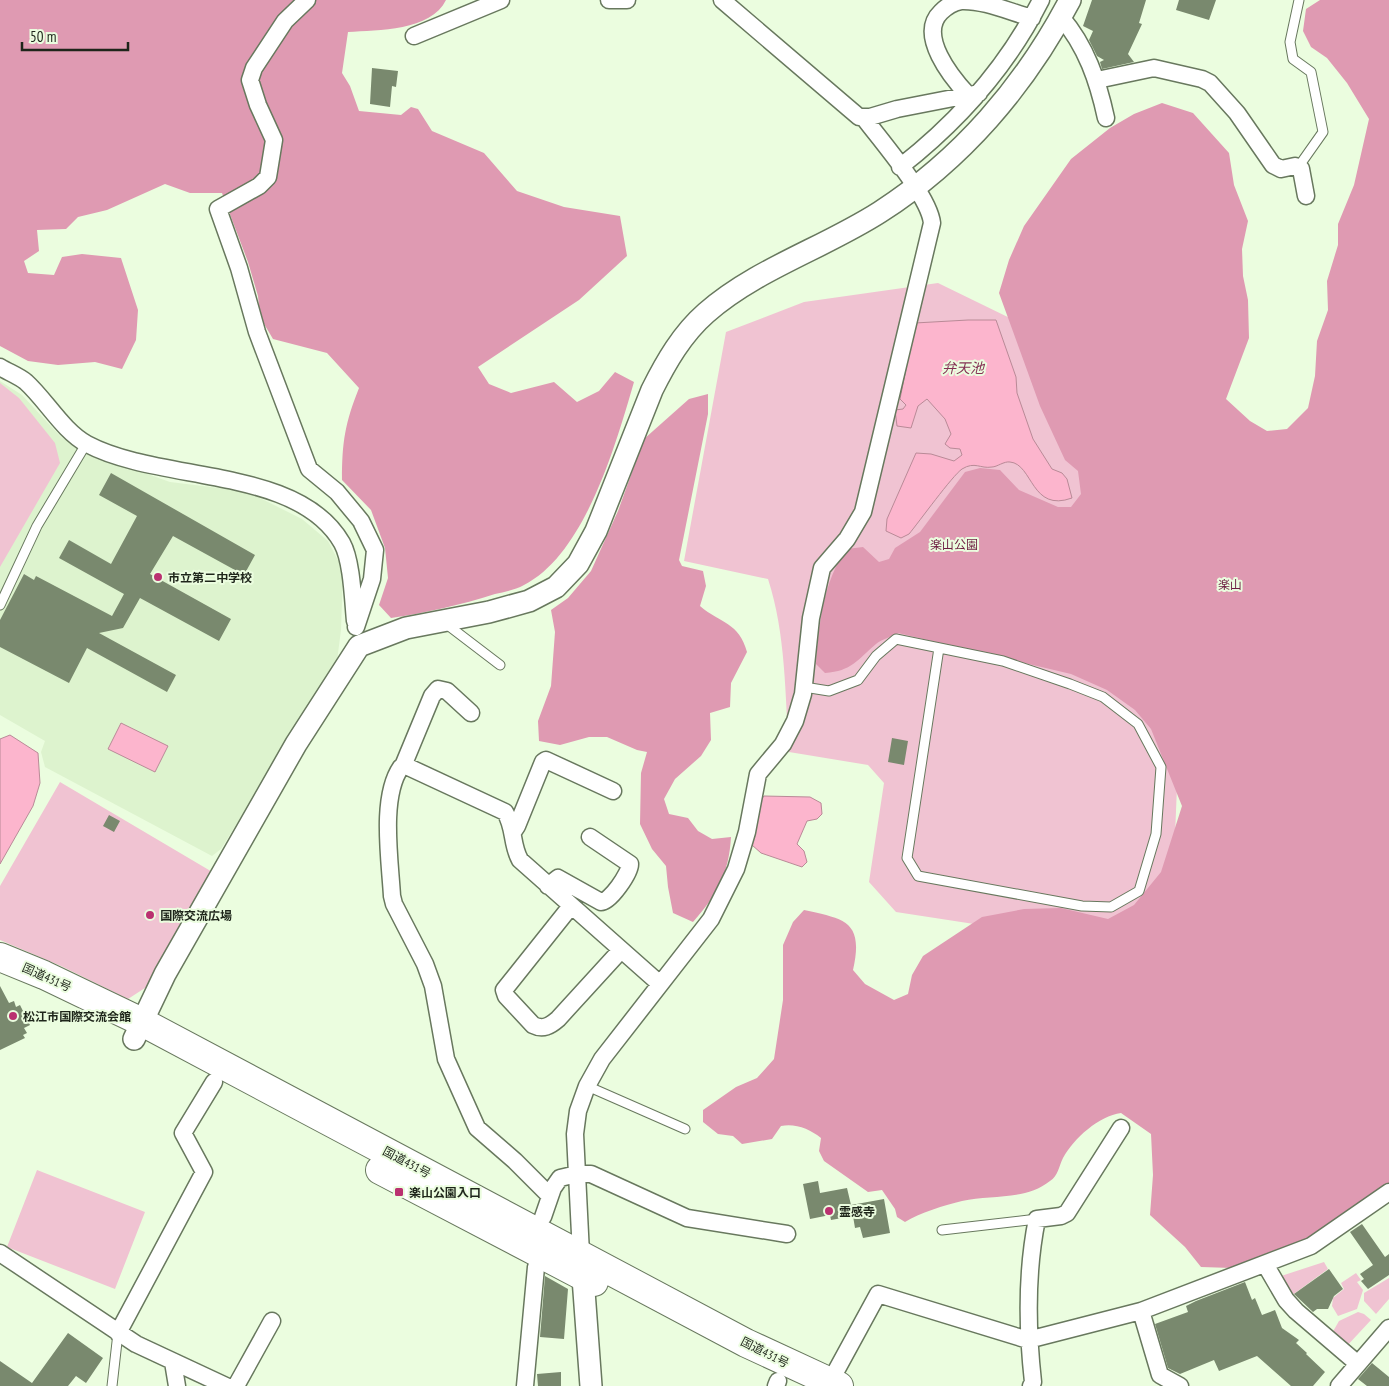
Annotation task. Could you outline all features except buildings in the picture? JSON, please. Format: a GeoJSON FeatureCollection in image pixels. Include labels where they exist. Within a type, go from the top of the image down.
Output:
{"type":"FeatureCollection","features":[{"type":"Feature","properties":{"kind":"highway","name":"国道431号"},"geometry":{"type":"LineString","coordinates":[[0,957],[44,975],[138,1031],[582,1265],[781,1384]]}},
{"type":"Feature","properties":{"kind":"highway","name":"国道431号"},"geometry":{"type":"LineString","coordinates":[[0,976],[138,1031],[214,1082],[582,1265],[835,1384]]}},
{"type":"Feature","properties":{"kind":"street"},"geometry":{"type":"LineString","coordinates":[[138,1031],[165,974],[357,636],[372,580],[375,550],[361,521],[336,492],[309,469],[257,332],[239,268],[218,209],[259,186],[268,177],[274,140],[258,105],[250,80],[254,68],[285,21],[307,0]]}},
{"type":"Feature","properties":{"kind":"street"},"geometry":{"type":"LineString","coordinates":[[414,36],[501,0]]}},
{"type":"Feature","properties":{"kind":"street"},"geometry":{"type":"LineString","coordinates":[[609,0],[627,0]]}},
{"type":"Feature","properties":{"kind":"street"},"geometry":{"type":"LineString","coordinates":[[591,1386],[575,1134],[578,1111],[587,1086],[602,1059],[711,919],[736,869],[747,832],[758,774],[783,744],[795,721],[804,687],[811,618],[822,568],[847,539],[863,512],[910,309],[932,230],[930,211],[864,118],[853,114],[722,0]]}},
{"type":"Feature","properties":{"kind":"street"},"geometry":{"type":"LineString","coordinates":[[900,167],[941,134],[1016,45],[1041,0]]}},
{"type":"Feature","properties":{"kind":"street"},"geometry":{"type":"LineString","coordinates":[[974,94],[950,76],[940,60],[934,28],[937,17],[949,6],[962,1],[1032,18]]}},
{"type":"Feature","properties":{"kind":"street"},"geometry":{"type":"LineString","coordinates":[[357,636],[489,612],[529,601],[556,587],[578,564],[596,531],[652,390],[662,370],[690,330],[722,300],[745,285],[860,224],[915,188],[988,121],[1024,74],[1065,8]]}},
{"type":"Feature","properties":{"kind":"street"},"geometry":{"type":"LineString","coordinates":[[1065,8],[1073,32],[1097,80],[1106,118]]}},
{"type":"Feature","properties":{"kind":"street"},"geometry":{"type":"LineString","coordinates":[[1097,80],[1154,68],[1202,79],[1210,83],[1237,113],[1273,165],[1281,169],[1299,166],[1306,196]]}},
{"type":"Feature","properties":{"kind":"street"},"geometry":{"type":"LineString","coordinates":[[864,118],[897,109],[974,94]]}},
{"type":"Feature","properties":{"kind":"street"},"geometry":{"type":"LineString","coordinates":[[0,367],[25,382],[58,419],[86,444],[156,466],[251,485],[292,499],[318,515],[342,544],[350,574],[357,636]]}},
{"type":"Feature","properties":{"kind":"street"},"geometry":{"type":"LineString","coordinates":[[471,713],[447,691],[438,689],[432,696],[403,766],[396,776],[390,796],[392,896],[394,904],[416,942],[428,971],[433,986],[446,1059],[477,1128],[515,1161],[550,1196]]}},
{"type":"Feature","properties":{"kind":"street"},"geometry":{"type":"LineString","coordinates":[[513,832],[542,762],[546,760],[613,792]]}},
{"type":"Feature","properties":{"kind":"street"},"geometry":{"type":"LineString","coordinates":[[403,766],[498,807],[508,817],[513,832],[512,844],[520,860],[660,984]]}},
{"type":"Feature","properties":{"kind":"street"},"geometry":{"type":"LineString","coordinates":[[548,886],[558,878],[601,902],[609,899],[629,870],[630,864],[590,837]]}},
{"type":"Feature","properties":{"kind":"street"},"geometry":{"type":"LineString","coordinates":[[571,906],[504,990],[506,996],[533,1025],[539,1028],[553,1024],[621,950]]}},
{"type":"Feature","properties":{"kind":"street"},"geometry":{"type":"LineString","coordinates":[[118,1333],[204,1172],[182,1133],[214,1082]]}},
{"type":"Feature","properties":{"kind":"street"},"geometry":{"type":"LineString","coordinates":[[1031,1386],[1033,1382],[1028,1340],[1030,1261],[1037,1219],[1062,1216],[1067,1213],[1121,1128]]}},
{"type":"Feature","properties":{"kind":"street"},"geometry":{"type":"LineString","coordinates":[[543,1217],[550,1196],[560,1178],[577,1174],[591,1174],[687,1218],[787,1234]]}},
{"type":"Feature","properties":{"kind":"street"},"geometry":{"type":"LineString","coordinates":[[835,1384],[878,1294],[1028,1340],[1141,1311],[1311,1246],[1389,1192]]}},
{"type":"Feature","properties":{"kind":"street"},"geometry":{"type":"LineString","coordinates":[[0,1254],[12,1260],[118,1333],[173,1362],[226,1386]]}},
{"type":"Feature","properties":{"kind":"street"},"geometry":{"type":"LineString","coordinates":[[1265,1264],[1286,1300],[1296,1312],[1358,1364]]}},
{"type":"Feature","properties":{"kind":"street"},"geometry":{"type":"LineString","coordinates":[[525,1386],[536,1267]]}},
{"type":"Feature","properties":{"kind":"street"},"geometry":{"type":"LineString","coordinates":[[1141,1311],[1160,1375],[1180,1386]]}},
{"type":"Feature","properties":{"kind":"street"},"geometry":{"type":"LineString","coordinates":[[236,1386],[272,1321]]}},
{"type":"Feature","properties":{"kind":"street"},"geometry":{"type":"LineString","coordinates":[[1339,1386],[1389,1328]]}},
{"type":"Feature","properties":{"kind":"street"},"geometry":{"type":"LineString","coordinates":[[173,1362],[177,1386]]}},
{"type":"Feature","properties":{"kind":"lane"},"geometry":{"type":"LineString","coordinates":[[1299,166],[1323,132],[1311,72],[1293,59],[1290,42],[1300,0]]}},
{"type":"Feature","properties":{"kind":"lane"},"geometry":{"type":"LineString","coordinates":[[0,605],[37,526],[86,444]]}},
{"type":"Feature","properties":{"kind":"lane"},"geometry":{"type":"LineString","coordinates":[[443,621],[500,665]]}},
{"type":"Feature","properties":{"kind":"lane"},"geometry":{"type":"LineString","coordinates":[[804,687],[829,691],[858,680],[876,656],[896,640],[939,648],[1003,661],[1103,697],[1138,724],[1161,767],[1156,834],[1139,890],[1111,907],[1082,906],[918,876],[907,858],[939,648]]}},
{"type":"Feature","properties":{"kind":"lane"},"geometry":{"type":"LineString","coordinates":[[587,1086],[685,1129]]}},
{"type":"Feature","properties":{"kind":"lane"},"geometry":{"type":"LineString","coordinates":[[942,1230],[1037,1219]]}},
{"type":"Feature","properties":{"kind":"lane"},"geometry":{"type":"LineString","coordinates":[[112,1386],[118,1333]]}},
{"type":"Feature","properties":{"kind":"shaded area"},"geometry":{"type":"Polygon","coordinates":[[[0,381],[22,395],[62,438],[105,459],[170,482],[235,490],[258,497],[302,519],[328,541],[343,570],[341,630],[337,661],[221,849],[212,856],[45,767],[41,752],[45,741],[0,715],[0,381]]]}},
{"type":"Feature","properties":{"kind":"green space"},"geometry":{"type":"Polygon","coordinates":[[[0,0],[446,0],[439,10],[429,18],[416,23],[388,29],[348,32],[342,73],[350,86],[359,111],[401,115],[411,107],[418,109],[432,131],[484,153],[517,191],[564,207],[620,216],[627,256],[579,300],[478,367],[489,384],[511,393],[554,382],[577,402],[599,391],[615,372],[634,382],[618,436],[595,495],[581,523],[564,549],[546,570],[524,585],[510,591],[430,611],[391,618],[379,605],[388,578],[385,548],[371,510],[342,480],[345,433],[359,388],[327,353],[273,339],[260,317],[258,296],[248,262],[222,193],[190,193],[165,184],[107,210],[78,217],[66,229],[37,230],[39,251],[24,261],[28,273],[54,275],[62,257],[82,254],[121,258],[138,310],[136,340],[122,369],[95,362],[58,365],[28,361],[0,346],[0,0]]]}},
{"type":"Feature","properties":{"kind":"green space","name":"楽山"},"geometry":{"type":"Polygon","coordinates":[[[1320,0],[1389,0],[1389,1188],[1319,1235],[1232,1268],[1201,1267],[1185,1247],[1150,1215],[1153,1175],[1151,1134],[1121,1113],[1104,1118],[1080,1136],[1063,1158],[1055,1176],[1040,1187],[1030,1192],[955,1203],[925,1212],[905,1222],[897,1217],[895,1209],[882,1190],[868,1192],[824,1161],[819,1151],[821,1138],[807,1129],[792,1125],[781,1126],[772,1139],[742,1144],[733,1136],[718,1134],[703,1122],[703,1110],[736,1087],[757,1078],[774,1059],[783,1000],[783,945],[793,922],[804,910],[831,916],[848,925],[856,941],[853,970],[865,984],[894,1000],[908,994],[912,975],[923,956],[982,917],[1024,909],[1061,908],[1108,919],[1134,905],[1161,872],[1182,806],[1151,729],[1135,710],[1107,690],[1071,674],[898,633],[878,642],[854,664],[842,670],[825,673],[816,664],[821,619],[827,589],[839,561],[847,549],[863,547],[879,562],[889,559],[895,548],[920,532],[965,472],[980,468],[1000,470],[1019,490],[1058,507],[1071,507],[1081,494],[1078,471],[1065,460],[1040,406],[999,293],[1009,260],[1024,226],[1071,159],[1110,128],[1134,114],[1162,103],[1193,113],[1229,153],[1234,185],[1248,221],[1242,249],[1243,276],[1248,300],[1249,338],[1226,399],[1250,421],[1267,431],[1287,429],[1308,408],[1315,376],[1317,341],[1328,310],[1327,281],[1338,245],[1338,224],[1354,185],[1369,119],[1347,83],[1327,58],[1311,47],[1303,31],[1306,9],[1320,0]]]}},
{"type":"Feature","properties":{"kind":"green space","name":"楽山公園"},"geometry":{"type":"Polygon","coordinates":[[[938,283],[1049,337],[1178,762],[1174,860],[1130,948],[896,912],[869,882],[884,783],[868,765],[789,752],[782,643],[768,579],[684,561],[726,332],[804,302],[938,283]]]}},
{"type":"Feature","properties":{"kind":"green space"},"geometry":{"type":"Polygon","coordinates":[[[0,383],[19,398],[55,443],[60,463],[0,567],[0,383]]]}},
{"type":"Feature","properties":{"kind":"green space"},"geometry":{"type":"Polygon","coordinates":[[[708,394],[708,414],[679,560],[682,566],[703,571],[706,586],[700,606],[734,629],[744,642],[747,652],[731,683],[730,707],[710,713],[711,740],[701,756],[675,779],[664,799],[669,814],[688,818],[698,831],[712,839],[731,837],[728,862],[720,883],[709,902],[693,922],[673,913],[666,866],[652,849],[640,824],[641,773],[647,752],[637,750],[607,737],[589,737],[560,745],[539,741],[538,721],[551,686],[555,632],[551,610],[568,598],[591,571],[618,511],[644,439],[689,399],[708,394]]]}},
{"type":"Feature","properties":{"kind":"green space","name":"国際交流広場"},"geometry":{"type":"Polygon","coordinates":[[[60,782],[214,873],[148,986],[128,999],[61,966],[0,940],[0,886],[60,782]]]}},
{"type":"Feature","properties":{"kind":"green space"},"geometry":{"type":"Polygon","coordinates":[[[37,1170],[145,1212],[115,1289],[7,1247],[37,1170]]]}},
{"type":"Feature","properties":{"kind":"green space"},"geometry":{"type":"Polygon","coordinates":[[[1324,1262],[1328,1269],[1291,1296],[1278,1277],[1324,1262]]]}},
{"type":"Feature","properties":{"kind":"green space"},"geometry":{"type":"Polygon","coordinates":[[[1356,1273],[1361,1280],[1357,1282],[1363,1290],[1357,1309],[1338,1316],[1332,1306],[1333,1298],[1344,1289],[1341,1283],[1356,1273]]]}},
{"type":"Feature","properties":{"kind":"green space"},"geometry":{"type":"Polygon","coordinates":[[[1389,1278],[1389,1299],[1376,1314],[1364,1301],[1364,1293],[1389,1278]]]}},
{"type":"Feature","properties":{"kind":"green space"},"geometry":{"type":"Polygon","coordinates":[[[1358,1312],[1371,1320],[1345,1348],[1331,1335],[1339,1321],[1358,1312]]]}},
{"type":"Feature","properties":{"kind":"water","name":"弁天池"},"geometry":{"type":"Polygon","coordinates":[[[996,320],[1016,377],[1017,393],[1033,439],[1052,469],[1062,473],[1067,479],[1072,498],[1059,501],[1048,499],[1040,494],[1018,465],[1010,462],[992,467],[974,465],[957,473],[909,534],[901,538],[886,531],[887,519],[916,453],[931,454],[954,461],[962,455],[960,449],[950,448],[945,444],[951,434],[945,419],[927,399],[918,406],[911,428],[897,426],[895,410],[903,409],[906,405],[900,399],[915,323],[996,320]]]}},
{"type":"Feature","properties":{"kind":"water"},"geometry":{"type":"Polygon","coordinates":[[[121,723],[168,746],[155,772],[108,749],[121,723]]]}},
{"type":"Feature","properties":{"kind":"water"},"geometry":{"type":"Polygon","coordinates":[[[10,735],[38,753],[40,783],[33,806],[0,864],[0,739],[10,735]]]}},
{"type":"Feature","properties":{"kind":"water"},"geometry":{"type":"Polygon","coordinates":[[[764,796],[810,797],[821,803],[822,814],[817,819],[807,821],[797,844],[804,851],[807,862],[802,867],[761,853],[752,845],[760,801],[764,796]]]}},
{"type":"Feature","properties":{"kind":"place","name":"市立第二中学校"},"geometry":{"type":"Point","coordinates":[158,577]}},
{"type":"Feature","properties":{"kind":"place","name":"国際交流広場"},"geometry":{"type":"Point","coordinates":[150,915]}},
{"type":"Feature","properties":{"kind":"place","name":"松江市国際交流会館"},"geometry":{"type":"Point","coordinates":[13,1016]}},
{"type":"Feature","properties":{"kind":"place","name":"楽山公園入口"},"geometry":{"type":"Point","coordinates":[399,1192]}},
{"type":"Feature","properties":{"kind":"place","name":"霊感寺"},"geometry":{"type":"Point","coordinates":[829,1211]}}]}
